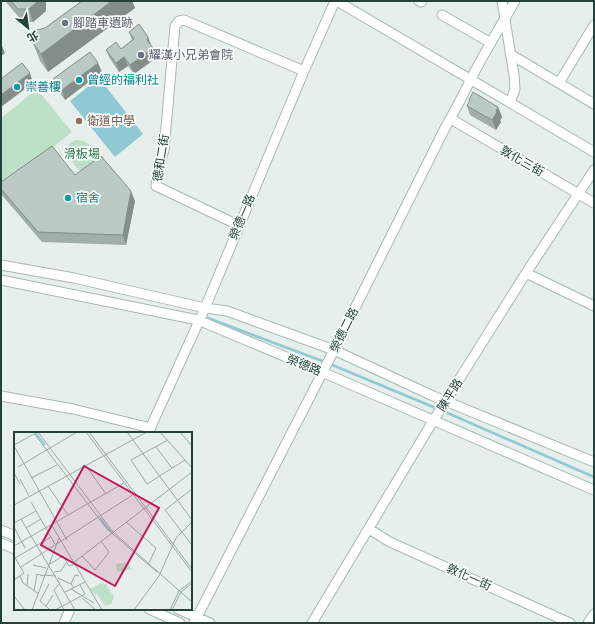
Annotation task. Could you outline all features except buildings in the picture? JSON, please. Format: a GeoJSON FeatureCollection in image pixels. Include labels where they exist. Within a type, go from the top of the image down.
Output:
{"type":"FeatureCollection","features":[{"type":"Feature","properties":{"kind":"street","name":"榮德一路"},"geometry":{"type":"LineString","coordinates":[[150,430],[198,320],[205,308],[238,225],[304,71],[336,1]]}},
{"type":"Feature","properties":{"kind":"street"},"geometry":{"type":"LineString","coordinates":[[336,1],[594,152]]}},
{"type":"Feature","properties":{"kind":"street"},"geometry":{"type":"LineString","coordinates":[[502,1],[515,89],[510,103]]}},
{"type":"Feature","properties":{"kind":"street","name":"榮德二路"},"geometry":{"type":"LineString","coordinates":[[196,620],[470,80],[515,1]]}},
{"type":"Feature","properties":{"kind":"street"},"geometry":{"type":"LineString","coordinates":[[442,15],[491,43]]}},
{"type":"Feature","properties":{"kind":"street","name":"德和二街"},"geometry":{"type":"LineString","coordinates":[[238,225],[156,186],[157,173],[164,150],[175,26],[179,21],[184,20],[304,71]]}},
{"type":"Feature","properties":{"kind":"street"},"geometry":{"type":"LineString","coordinates":[[559,83],[594,25]]}},
{"type":"Feature","properties":{"kind":"street"},"geometry":{"type":"LineString","coordinates":[[510,54],[594,104]]}},
{"type":"Feature","properties":{"kind":"street","name":"敦化三街"},"geometry":{"type":"LineString","coordinates":[[451,119],[594,203]]}},
{"type":"Feature","properties":{"kind":"street","name":"陳平路"},"geometry":{"type":"LineString","coordinates":[[312,623],[433,421],[526,273],[594,170]]}},
{"type":"Feature","properties":{"kind":"street","name":"榮德路"},"geometry":{"type":"LineString","coordinates":[[1,265],[74,278],[205,308],[227,311],[334,350],[446,401],[594,462]]}},
{"type":"Feature","properties":{"kind":"street"},"geometry":{"type":"LineString","coordinates":[[526,273],[594,306]]}},
{"type":"Feature","properties":{"kind":"street","name":"榮德路"},"geometry":{"type":"LineString","coordinates":[[1,280],[198,320],[594,490]]}},
{"type":"Feature","properties":{"kind":"street"},"geometry":{"type":"LineString","coordinates":[[1,396],[73,409],[150,430]]}},
{"type":"Feature","properties":{"kind":"street","name":"敦化一街"},"geometry":{"type":"LineString","coordinates":[[369,529],[390,542],[570,623]]}},
{"type":"Feature","properties":{"kind":"street"},"geometry":{"type":"LineString","coordinates":[[1,530],[14,536]]}},
{"type":"Feature","properties":{"kind":"street"},"geometry":{"type":"LineString","coordinates":[[1,543],[14,549]]}},
{"type":"Feature","properties":{"kind":"street"},"geometry":{"type":"LineString","coordinates":[[64,623],[70,610]]}},
{"type":"Feature","properties":{"kind":"street"},"geometry":{"type":"LineString","coordinates":[[151,610],[180,623]]}},
{"type":"Feature","properties":{"kind":"street"},"geometry":{"type":"LineString","coordinates":[[180,610],[196,620],[210,623]]}},
{"type":"Feature","properties":{"kind":"street"},"geometry":{"type":"LineString","coordinates":[[588,623],[594,614]]}},
{"type":"Feature","properties":{"kind":"green space"},"geometry":{"type":"Polygon","coordinates":[[[37,89],[72,132],[1,189],[1,118],[37,89]]]}},
{"type":"Feature","properties":{"kind":"green space","name":"滑板場"},"geometry":{"type":"Polygon","coordinates":[[[75,140],[88,143],[100,161],[84,174],[75,166],[68,152],[67,148],[70,143],[75,140]]]}},
{"type":"Feature","properties":{"kind":"water"},"geometry":{"type":"Polygon","coordinates":[[[99,78],[143,134],[115,157],[70,101],[99,78]]]}},
{"type":"Feature","properties":{"kind":"waterway"},"geometry":{"type":"LineString","coordinates":[[208,318],[325,362]]}},
{"type":"Feature","properties":{"kind":"waterway"},"geometry":{"type":"LineString","coordinates":[[330,364],[438,409]]}},
{"type":"Feature","properties":{"kind":"waterway"},"geometry":{"type":"LineString","coordinates":[[443,411],[594,477]]}},
{"type":"Feature","properties":{"kind":"place","name":"腳踏車遺跡"},"geometry":{"type":"Point","coordinates":[65,23]}},
{"type":"Feature","properties":{"kind":"place","name":"耀漢小兄弟會院"},"geometry":{"type":"Point","coordinates":[141,55]}},
{"type":"Feature","properties":{"kind":"place","name":"曾經的福利社"},"geometry":{"type":"Point","coordinates":[79,80]}},
{"type":"Feature","properties":{"kind":"place","name":"崇善樓"},"geometry":{"type":"Point","coordinates":[17,87]}},
{"type":"Feature","properties":{"kind":"place","name":"衛道中學"},"geometry":{"type":"Point","coordinates":[79,121]}},
{"type":"Feature","properties":{"kind":"place","name":"宿舍"},"geometry":{"type":"Point","coordinates":[68,198]}}]}
